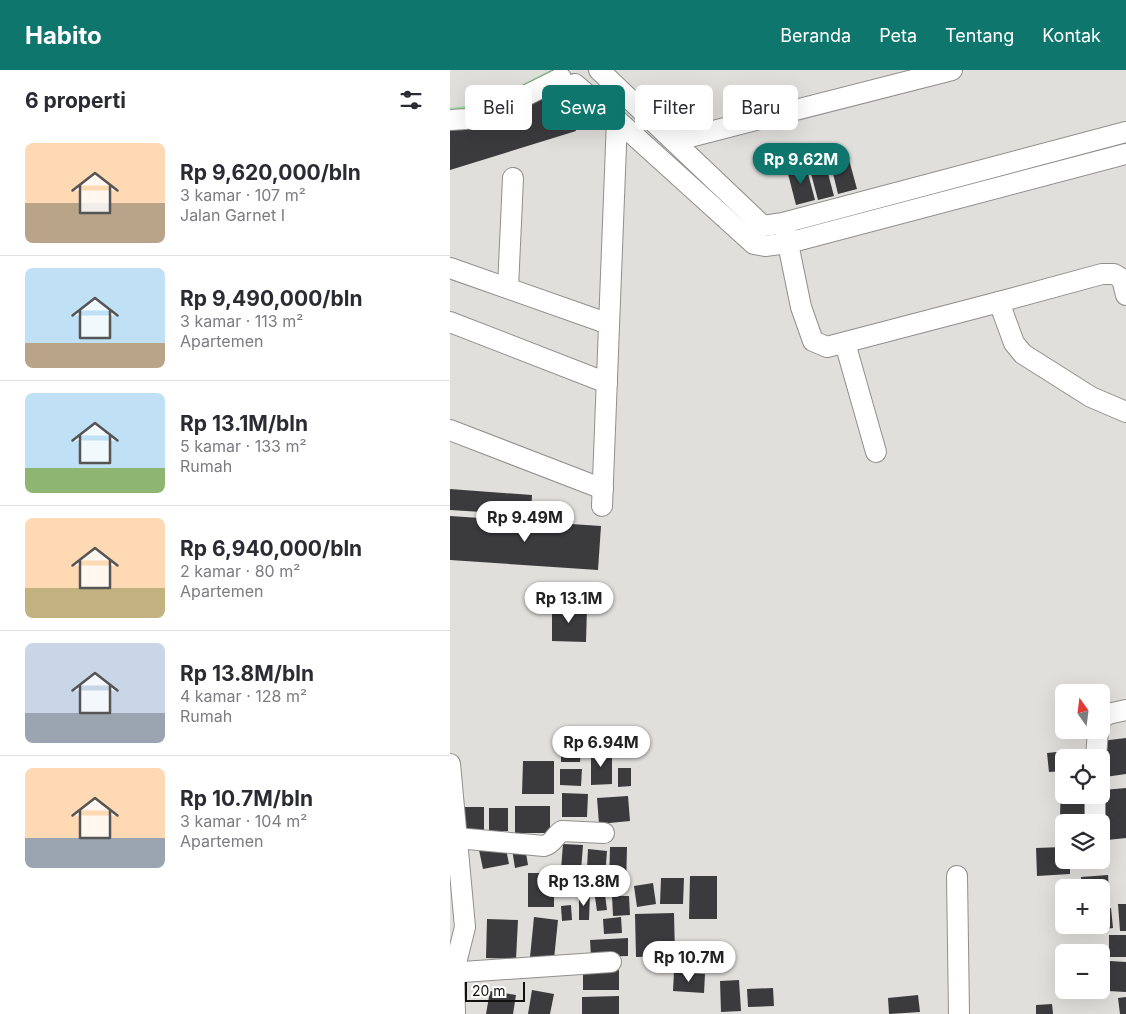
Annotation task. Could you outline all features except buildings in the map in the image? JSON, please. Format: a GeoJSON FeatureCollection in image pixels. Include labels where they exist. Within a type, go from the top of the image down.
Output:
{"type":"FeatureCollection","features":[{"type":"Feature","properties":{"kind":"street"},"geometry":{"type":"LineString","coordinates":[[450,108],[466,107],[560,75],[582,82],[594,74],[595,70]]}},
{"type":"Feature","properties":{"kind":"street"},"geometry":{"type":"LineString","coordinates":[[599,70],[763,226],[783,223],[1126,132]]}},
{"type":"Feature","properties":{"kind":"street"},"geometry":{"type":"LineString","coordinates":[[674,141],[952,70]]}},
{"type":"Feature","properties":{"kind":"street"},"geometry":{"type":"LineString","coordinates":[[450,120],[466,119],[499,109],[560,75]]}},
{"type":"Feature","properties":{"kind":"street"},"geometry":{"type":"LineString","coordinates":[[560,75],[573,85]]}},
{"type":"Feature","properties":{"kind":"street"},"geometry":{"type":"LineString","coordinates":[[625,127],[754,244],[765,246],[788,243],[1126,154]]}},
{"type":"Feature","properties":{"kind":"street"},"geometry":{"type":"LineString","coordinates":[[450,430],[602,498],[617,130]]}},
{"type":"Feature","properties":{"kind":"street"},"geometry":{"type":"LineString","coordinates":[[967,174],[973,195]]}},
{"type":"Feature","properties":{"kind":"street"},"geometry":{"type":"LineString","coordinates":[[508,288],[513,178]]}},
{"type":"Feature","properties":{"kind":"street"},"geometry":{"type":"LineString","coordinates":[[783,223],[801,307],[813,341],[827,347],[1102,274],[1114,274],[1122,279],[1126,295]]}},
{"type":"Feature","properties":{"kind":"street"},"geometry":{"type":"LineString","coordinates":[[450,268],[609,324]]}},
{"type":"Feature","properties":{"kind":"street"},"geometry":{"type":"LineString","coordinates":[[999,302],[1014,343],[1023,354],[1091,397],[1126,412]]}},
{"type":"Feature","properties":{"kind":"street"},"geometry":{"type":"LineString","coordinates":[[450,322],[607,383]]}},
{"type":"Feature","properties":{"kind":"street"},"geometry":{"type":"LineString","coordinates":[[845,343],[876,452]]}},
{"type":"Feature","properties":{"kind":"street"},"geometry":{"type":"LineString","coordinates":[[1110,714],[1126,710]]}},
{"type":"Feature","properties":{"kind":"street"},"geometry":{"type":"LineString","coordinates":[[450,764],[464,927],[454,971],[455,1014]]}},
{"type":"Feature","properties":{"kind":"street"},"geometry":{"type":"LineString","coordinates":[[457,838],[544,846],[550,844],[562,831],[604,833]]}},
{"type":"Feature","properties":{"kind":"street"},"geometry":{"type":"LineString","coordinates":[[956,876],[959,1014]]}},
{"type":"Feature","properties":{"kind":"street"},"geometry":{"type":"LineString","coordinates":[[454,971],[611,962]]}},
{"type":"Feature","properties":{"kind":"green space"},"geometry":{"type":"Polygon","coordinates":[[[550,70],[556,70],[557,73],[530,85],[520,85],[550,70]]]}},
{"type":"Feature","properties":{"kind":"green space"},"geometry":{"type":"Polygon","coordinates":[[[465,106],[465,113],[450,120],[450,108],[465,106]]]}}]}
